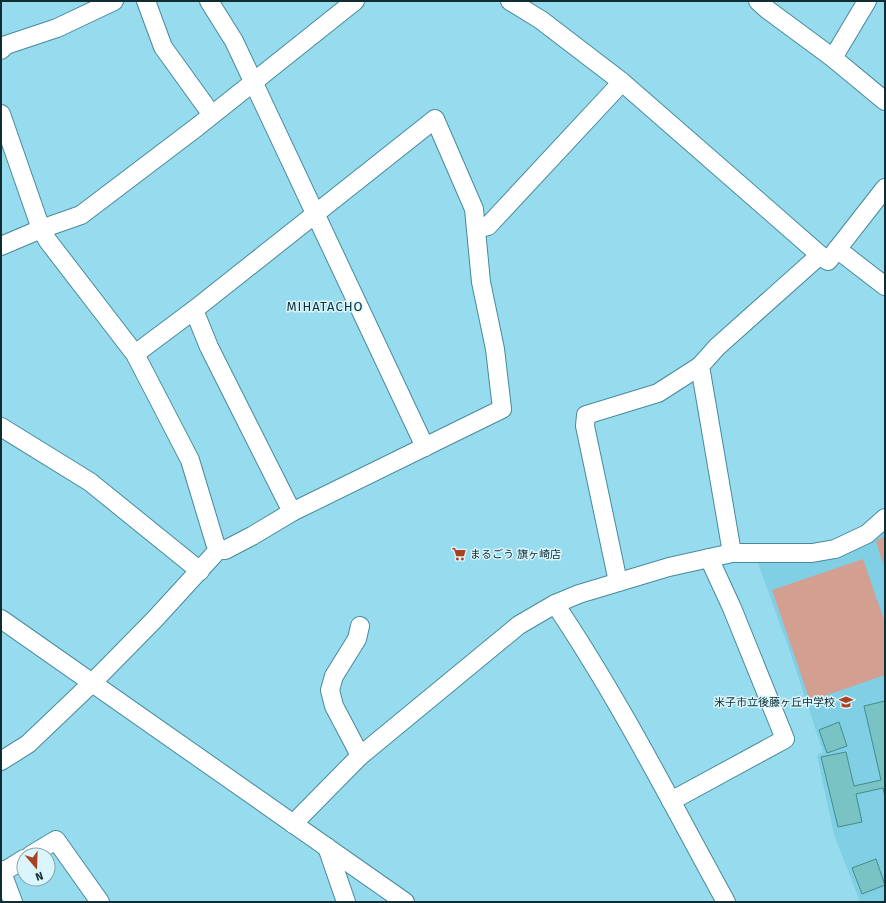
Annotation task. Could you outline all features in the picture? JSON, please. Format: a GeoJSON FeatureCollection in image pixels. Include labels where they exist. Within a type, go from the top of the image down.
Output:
{"type":"FeatureCollection","features":[{"type":"Feature","properties":{"kind":"street"},"geometry":{"type":"LineString","coordinates":[[1,50],[6,45],[57,28],[114,1]]}},
{"type":"Feature","properties":{"kind":"street"},"geometry":{"type":"LineString","coordinates":[[146,1],[163,48],[212,115]]}},
{"type":"Feature","properties":{"kind":"street"},"geometry":{"type":"LineString","coordinates":[[209,1],[234,41],[254,82],[425,447]]}},
{"type":"Feature","properties":{"kind":"street"},"geometry":{"type":"LineString","coordinates":[[1,246],[81,215],[212,115],[355,1]]}},
{"type":"Feature","properties":{"kind":"street"},"geometry":{"type":"LineString","coordinates":[[510,1],[541,20],[622,82],[820,256],[828,261],[885,188]]}},
{"type":"Feature","properties":{"kind":"street"},"geometry":{"type":"LineString","coordinates":[[758,1],[833,58],[885,101]]}},
{"type":"Feature","properties":{"kind":"street"},"geometry":{"type":"LineString","coordinates":[[833,58],[867,1]]}},
{"type":"Feature","properties":{"kind":"street"},"geometry":{"type":"LineString","coordinates":[[476,228],[488,226],[622,82]]}},
{"type":"Feature","properties":{"kind":"street"},"geometry":{"type":"LineString","coordinates":[[1,114],[41,230],[135,354],[190,460],[215,543],[219,549],[226,550],[292,512],[502,409],[495,349],[481,282],[474,209],[435,119],[194,310],[135,354]]}},
{"type":"Feature","properties":{"kind":"street"},"geometry":{"type":"LineString","coordinates":[[837,249],[885,286]]}},
{"type":"Feature","properties":{"kind":"street"},"geometry":{"type":"LineString","coordinates":[[618,582],[585,426],[586,415],[658,393],[700,366],[717,346],[820,256]]}},
{"type":"Feature","properties":{"kind":"street"},"geometry":{"type":"LineString","coordinates":[[194,310],[209,347],[292,512]]}},
{"type":"Feature","properties":{"kind":"street"},"geometry":{"type":"LineString","coordinates":[[700,366],[732,553]]}},
{"type":"Feature","properties":{"kind":"street"},"geometry":{"type":"LineString","coordinates":[[1,427],[90,482],[200,571]]}},
{"type":"Feature","properties":{"kind":"street"},"geometry":{"type":"LineString","coordinates":[[293,824],[360,756],[519,625],[555,604],[579,594],[669,566],[732,553],[812,553],[835,549],[867,534],[885,518]]}},
{"type":"Feature","properties":{"kind":"street"},"geometry":{"type":"LineString","coordinates":[[1,761],[28,744],[93,682],[155,619],[219,549]]}},
{"type":"Feature","properties":{"kind":"street"},"geometry":{"type":"LineString","coordinates":[[671,802],[785,739],[732,608],[709,558]]}},
{"type":"Feature","properties":{"kind":"street"},"geometry":{"type":"LineString","coordinates":[[555,604],[617,702],[726,902]]}},
{"type":"Feature","properties":{"kind":"street"},"geometry":{"type":"LineString","coordinates":[[1,619],[405,902]]}},
{"type":"Feature","properties":{"kind":"street"},"geometry":{"type":"LineString","coordinates":[[360,626],[357,639],[334,676],[330,690],[334,706],[360,756]]}},
{"type":"Feature","properties":{"kind":"street"},"geometry":{"type":"LineString","coordinates":[[44,847],[56,840],[100,902]]}},
{"type":"Feature","properties":{"kind":"street"},"geometry":{"type":"LineString","coordinates":[[327,847],[346,902]]}},
{"type":"Feature","properties":{"kind":"street"},"geometry":{"type":"LineString","coordinates":[[13,902],[2,871],[16,863]]}},
{"type":"Feature","properties":{"kind":"shaded area","name":"米子市立後藤ヶ丘中学校"},"geometry":{"type":"Polygon","coordinates":[[[885,528],[885,902],[860,902],[834,835],[817,755],[823,752],[790,652],[757,560],[825,560],[860,546],[885,528]]]}},
{"type":"Feature","properties":{"kind":"shaded area"},"geometry":{"type":"Polygon","coordinates":[[[885,536],[885,570],[876,541],[885,536]]]}},
{"type":"Feature","properties":{"kind":"shaded area"},"geometry":{"type":"Polygon","coordinates":[[[863,559],[885,623],[885,675],[810,701],[772,590],[863,559]]]}},
{"type":"Feature","properties":{"kind":"building"},"geometry":{"type":"Polygon","coordinates":[[[885,701],[885,797],[883,788],[856,794],[862,822],[838,827],[821,757],[846,752],[854,786],[881,780],[864,706],[885,701]]]}},
{"type":"Feature","properties":{"kind":"building"},"geometry":{"type":"Polygon","coordinates":[[[839,722],[847,746],[827,753],[819,730],[839,722]]]}},
{"type":"Feature","properties":{"kind":"building"},"geometry":{"type":"Polygon","coordinates":[[[876,859],[885,885],[862,894],[852,868],[876,859]]]}},
{"type":"Feature","properties":{"kind":"place","name":"まるごう 旗ヶ崎店"},"geometry":{"type":"Point","coordinates":[459,554]}},
{"type":"Feature","properties":{"kind":"place","name":"米子市立後藤ヶ丘中学校"},"geometry":{"type":"Point","coordinates":[846,702]}},
{"type":"Feature","properties":{"kind":"district","name":"MIHATACHO"},"geometry":{"type":"Point","coordinates":[325,306]}}]}
